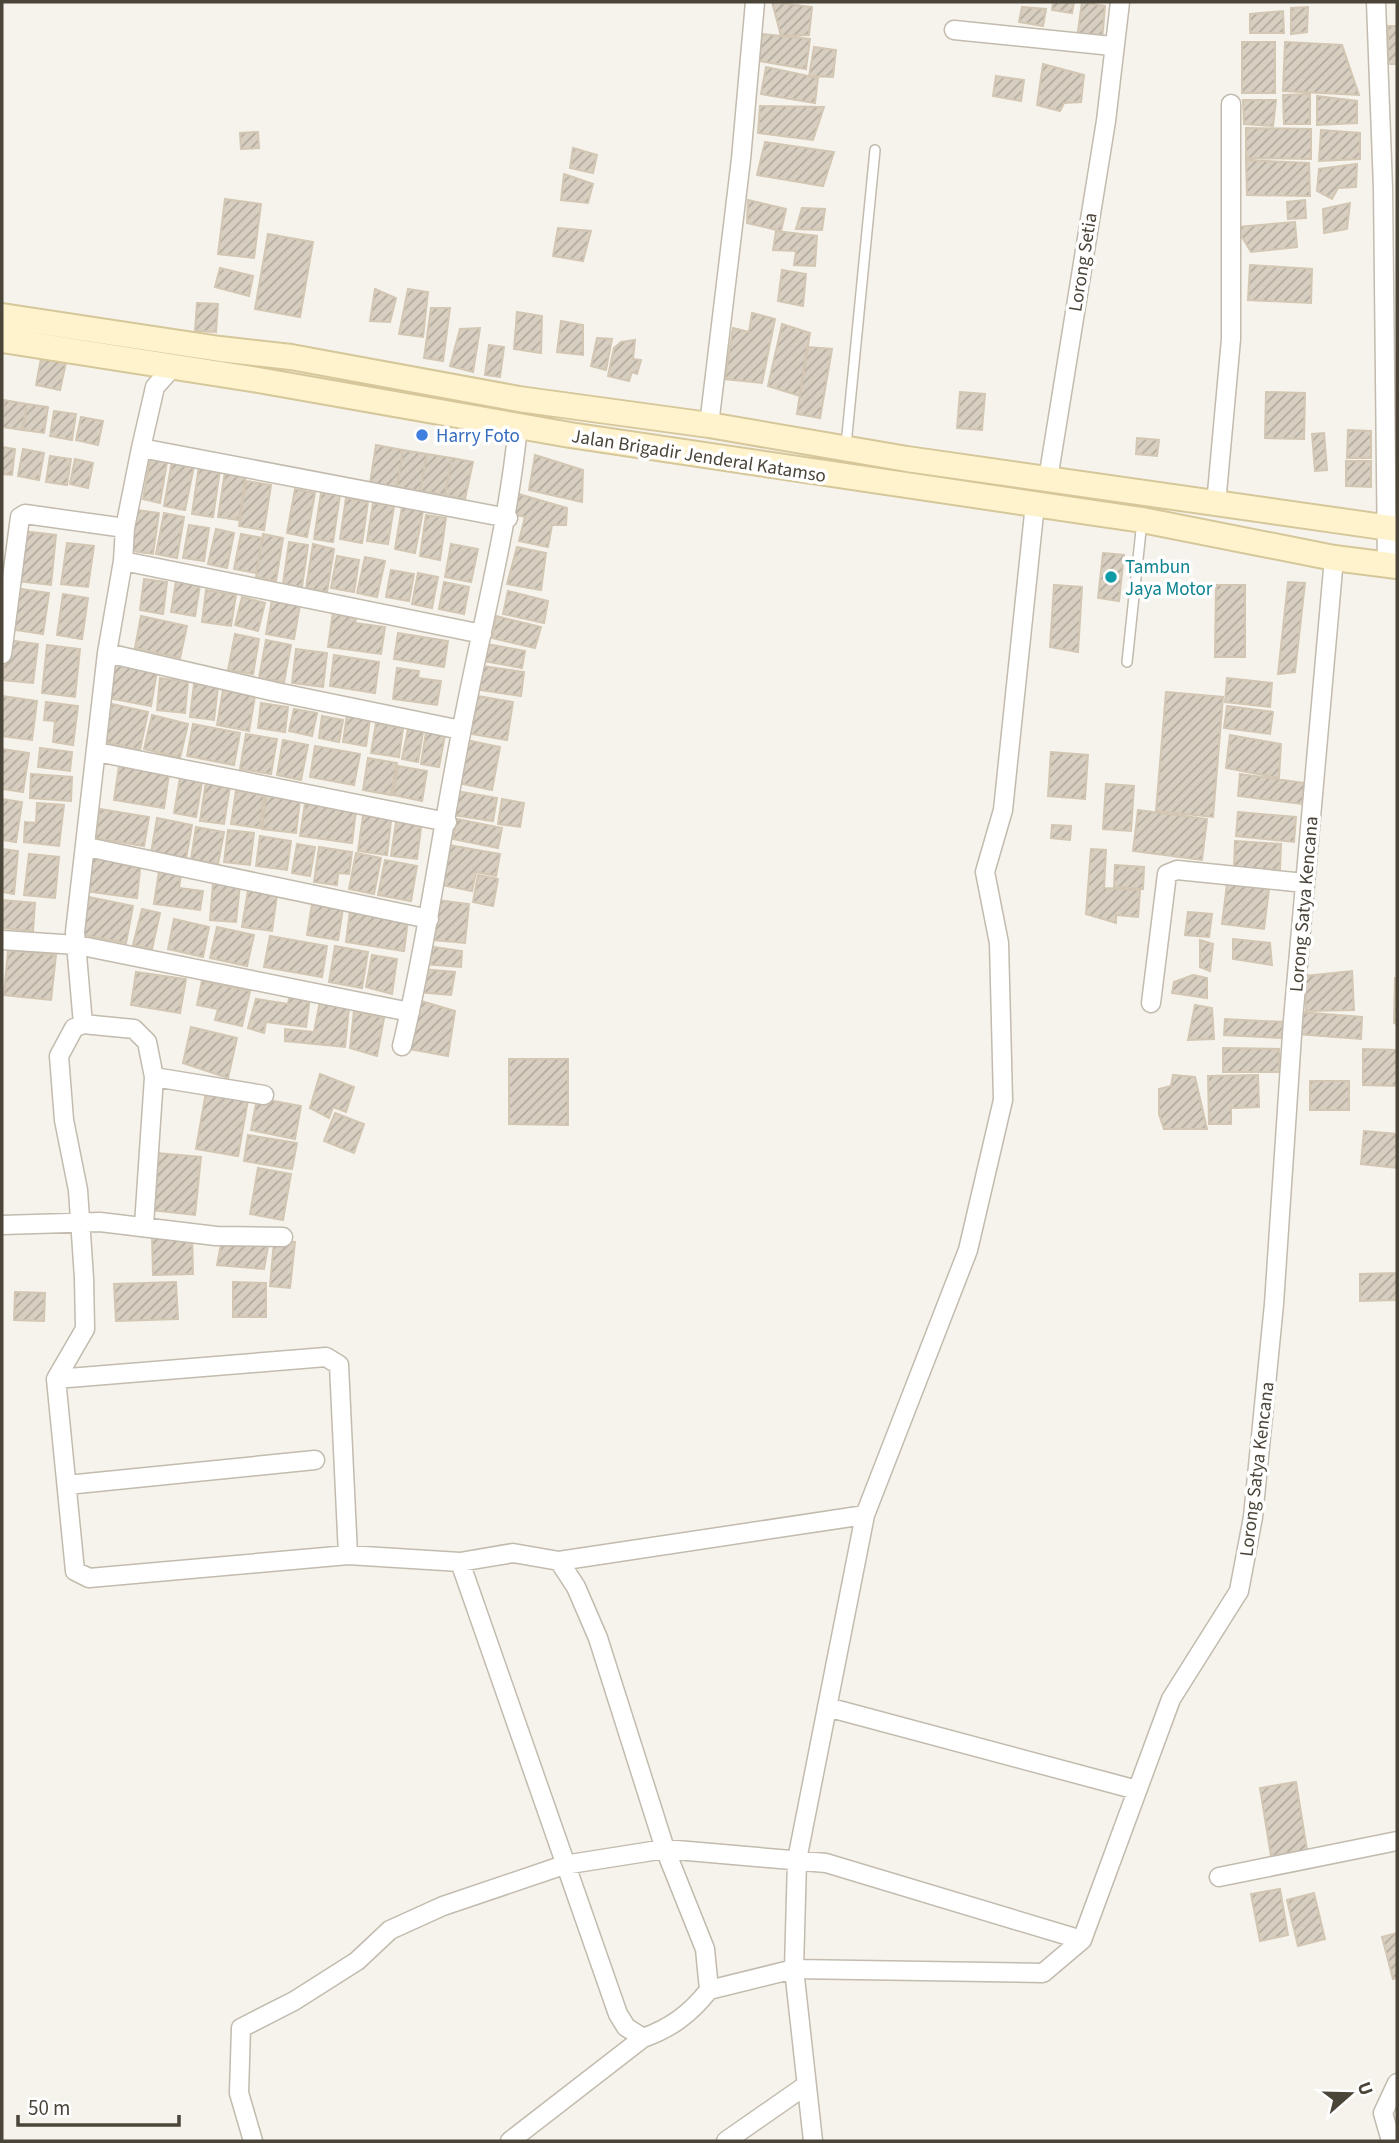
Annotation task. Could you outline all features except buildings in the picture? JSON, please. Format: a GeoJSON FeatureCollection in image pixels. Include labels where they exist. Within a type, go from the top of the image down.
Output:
{"type":"FeatureCollection","features":[{"type":"Feature","properties":{"kind":"main road","name":"Jalan Brigadir Jenderal Katamso"},"geometry":{"type":"LineString","coordinates":[[2,316],[291,357],[425,384],[607,413],[709,425],[907,459],[1391,528]]}},
{"type":"Feature","properties":{"kind":"main road","name":"Jalan Brigadir Jenderal Katamso"},"geometry":{"type":"LineString","coordinates":[[2,340],[519,426],[947,493],[1142,520],[1334,558],[1392,565]]}},
{"type":"Feature","properties":{"kind":"main road"},"geometry":{"type":"LineString","coordinates":[[422,410],[425,384]]}},
{"type":"Feature","properties":{"kind":"street"},"geometry":{"type":"LineString","coordinates":[[709,425],[741,159],[755,2]]}},
{"type":"Feature","properties":{"kind":"street","name":"Lorong Setia"},"geometry":{"type":"LineString","coordinates":[[1048,479],[1106,121],[1112,46],[1120,2]]}},
{"type":"Feature","properties":{"kind":"street"},"geometry":{"type":"LineString","coordinates":[[1376,2],[1392,565]]}},
{"type":"Feature","properties":{"kind":"street"},"geometry":{"type":"LineString","coordinates":[[954,30],[1112,46]]}},
{"type":"Feature","properties":{"kind":"street"},"geometry":{"type":"LineString","coordinates":[[1216,504],[1231,339],[1231,104]]}},
{"type":"Feature","properties":{"kind":"street"},"geometry":{"type":"LineString","coordinates":[[83,1024],[75,933],[87,847],[107,653],[123,561],[125,528],[141,448],[155,387],[172,368]]}},
{"type":"Feature","properties":{"kind":"street"},"geometry":{"type":"LineString","coordinates":[[402,1046],[429,919],[461,730],[508,518],[519,426]]}},
{"type":"Feature","properties":{"kind":"street"},"geometry":{"type":"LineString","coordinates":[[141,448],[508,518]]}},
{"type":"Feature","properties":{"kind":"street"},"geometry":{"type":"LineString","coordinates":[[813,2141],[794,1969],[797,1860],[864,1515],[968,1250],[1003,1100],[999,943],[985,872],[1003,810],[1035,504]]}},
{"type":"Feature","properties":{"kind":"street"},"geometry":{"type":"LineString","coordinates":[[2,654],[20,517],[25,514],[125,528]]}},
{"type":"Feature","properties":{"kind":"street","name":"Lorong Satya Kencana"},"geometry":{"type":"LineString","coordinates":[[1082,1940],[1171,1699],[1238,1591],[1253,1517],[1274,1304],[1305,883],[1334,558]]}},
{"type":"Feature","properties":{"kind":"street"},"geometry":{"type":"LineString","coordinates":[[123,561],[482,634]]}},
{"type":"Feature","properties":{"kind":"street"},"geometry":{"type":"LineString","coordinates":[[107,653],[276,692],[461,730]]}},
{"type":"Feature","properties":{"kind":"street"},"geometry":{"type":"LineString","coordinates":[[97,752],[447,822]]}},
{"type":"Feature","properties":{"kind":"street"},"geometry":{"type":"LineString","coordinates":[[87,847],[429,919]]}},
{"type":"Feature","properties":{"kind":"street"},"geometry":{"type":"LineString","coordinates":[[1151,1003],[1167,874],[1177,870],[1305,883]]}},
{"type":"Feature","properties":{"kind":"street"},"geometry":{"type":"LineString","coordinates":[[2,940],[77,945],[410,1012]]}},
{"type":"Feature","properties":{"kind":"street"},"geometry":{"type":"LineString","coordinates":[[144,1225],[154,1077],[147,1042],[141,1032],[134,1029],[83,1024],[74,1028],[60,1056],[59,1085],[79,1190],[85,1329],[77,1348],[56,1379],[75,1571],[89,1578],[348,1555],[460,1562],[513,1553],[559,1561],[864,1515]]}},
{"type":"Feature","properties":{"kind":"street"},"geometry":{"type":"LineString","coordinates":[[154,1077],[264,1095]]}},
{"type":"Feature","properties":{"kind":"street"},"geometry":{"type":"LineString","coordinates":[[2,1225],[79,1222],[144,1225],[216,1236],[283,1237]]}},
{"type":"Feature","properties":{"kind":"street"},"geometry":{"type":"LineString","coordinates":[[56,1379],[326,1357],[339,1365],[348,1555]]}},
{"type":"Feature","properties":{"kind":"street"},"geometry":{"type":"LineString","coordinates":[[67,1485],[315,1460]]}},
{"type":"Feature","properties":{"kind":"street"},"geometry":{"type":"LineString","coordinates":[[559,1561],[576,1587],[598,1638],[665,1849],[705,1949],[709,1990]]}},
{"type":"Feature","properties":{"kind":"street"},"geometry":{"type":"LineString","coordinates":[[460,1562],[618,2014],[626,2027],[643,2038]]}},
{"type":"Feature","properties":{"kind":"street"},"geometry":{"type":"LineString","coordinates":[[827,1707],[1137,1790]]}},
{"type":"Feature","properties":{"kind":"street"},"geometry":{"type":"LineString","coordinates":[[1219,1877],[1397,1841]]}},
{"type":"Feature","properties":{"kind":"street"},"geometry":{"type":"LineString","coordinates":[[253,2141],[239,2093],[241,2028],[294,2001],[357,1961],[390,1930],[443,1906],[564,1865],[665,1849],[826,1863],[1082,1940]]}},
{"type":"Feature","properties":{"kind":"street"},"geometry":{"type":"LineString","coordinates":[[510,2141],[643,2038],[664,2030],[692,2011],[709,1990],[794,1969],[1043,1973],[1082,1940]]}},
{"type":"Feature","properties":{"kind":"street"},"geometry":{"type":"LineString","coordinates":[[1391,2141],[1383,2113],[1397,2083]]}},
{"type":"Feature","properties":{"kind":"street"},"geometry":{"type":"LineString","coordinates":[[726,2141],[806,2086]]}},
{"type":"Feature","properties":{"kind":"lane"},"geometry":{"type":"LineString","coordinates":[[845,447],[875,150]]}},
{"type":"Feature","properties":{"kind":"lane"},"geometry":{"type":"LineString","coordinates":[[1127,662],[1142,520]]}},
{"type":"Feature","properties":{"kind":"place","name":"Harry Foto"},"geometry":{"type":"Point","coordinates":[422,435]}},
{"type":"Feature","properties":{"kind":"place","name":"Tambun Jaya Motor"},"geometry":{"type":"Point","coordinates":[1111,577]}}]}
